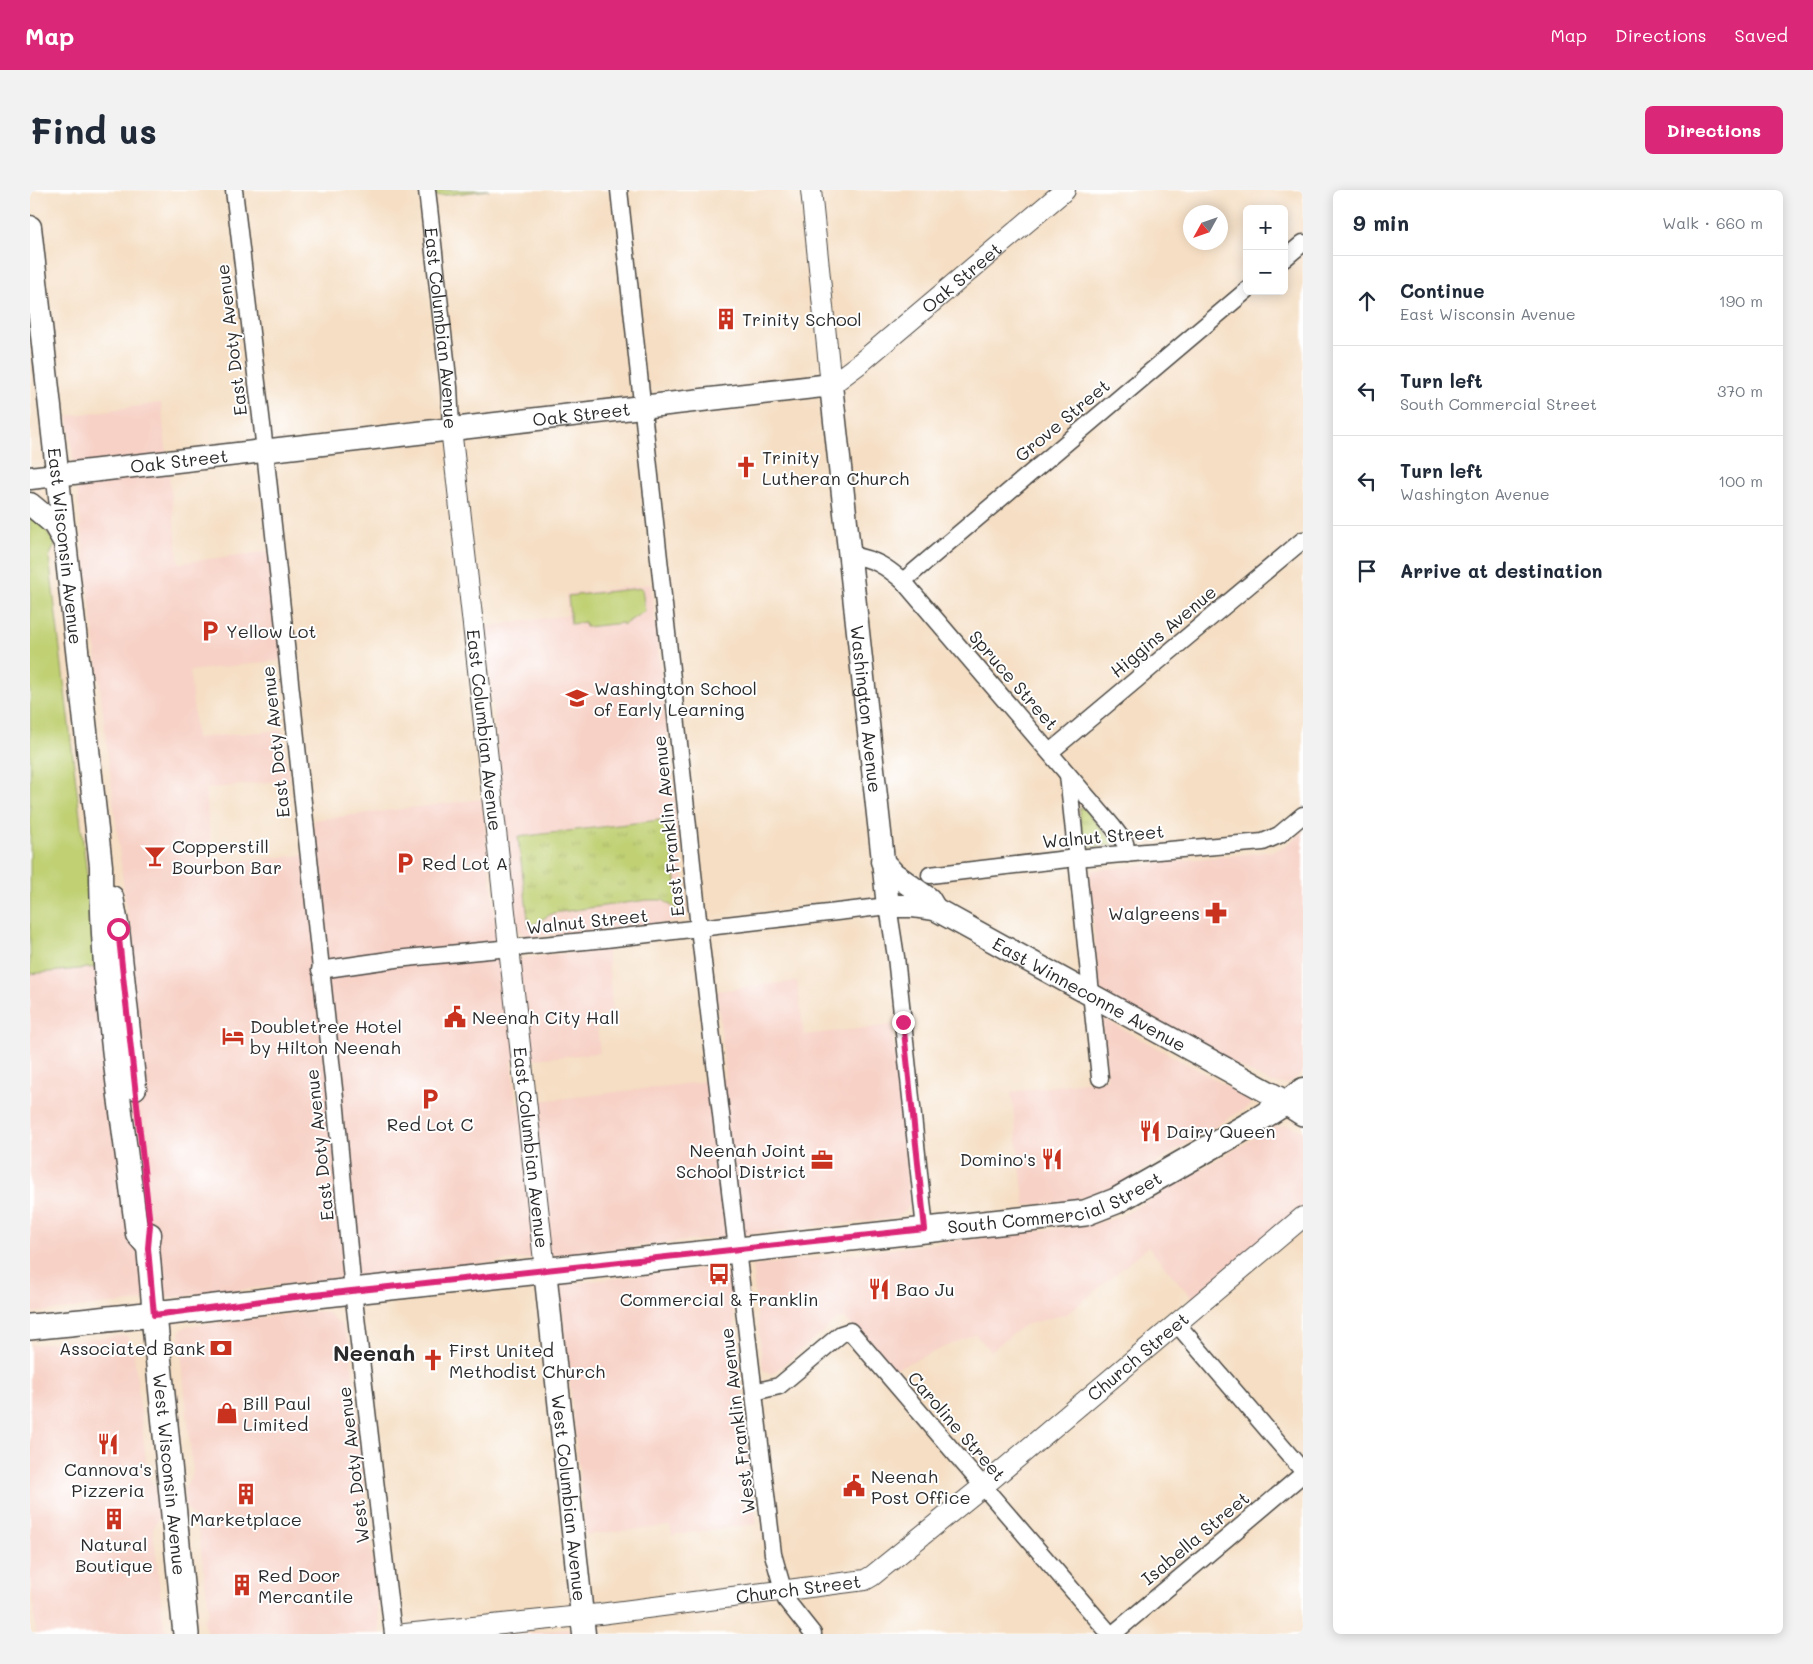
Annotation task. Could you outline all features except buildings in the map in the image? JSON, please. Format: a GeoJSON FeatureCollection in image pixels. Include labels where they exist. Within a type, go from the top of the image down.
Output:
{"type":"FeatureCollection","features":[{"type":"Feature","properties":{"kind":"main road","name":"East Wisconsin Avenue"},"geometry":{"type":"LineString","coordinates":[[30,227],[102,866],[112,897],[118,929],[150,1225],[148,1248],[154,1315]]}},
{"type":"Feature","properties":{"kind":"main road","name":"Oak Street"},"geometry":{"type":"LineString","coordinates":[[30,478],[830,385]]}},
{"type":"Feature","properties":{"kind":"main road","name":"Washington Avenue"},"geometry":{"type":"LineString","coordinates":[[830,385],[851,555],[888,906]]}},
{"type":"Feature","properties":{"kind":"main road"},"geometry":{"type":"LineString","coordinates":[[30,504],[54,524],[67,551]]}},
{"type":"Feature","properties":{"kind":"main road"},"geometry":{"type":"LineString","coordinates":[[882,861],[894,874],[929,899],[935,909]]}},
{"type":"Feature","properties":{"kind":"main road","name":"East Winneconne Avenue"},"geometry":{"type":"LineString","coordinates":[[888,906],[913,906],[935,909],[1091,996],[1297,1102]]}},
{"type":"Feature","properties":{"kind":"main road","name":"South Commercial Street"},"geometry":{"type":"LineString","coordinates":[[30,1327],[154,1315],[736,1248],[1084,1213],[1098,1210],[1251,1124],[1297,1102]]}},
{"type":"Feature","properties":{"kind":"main road","name":"West Columbian Avenue"},"geometry":{"type":"LineString","coordinates":[[545,1270],[584,1625]]}},
{"type":"Feature","properties":{"kind":"main road","name":"West Wisconsin Avenue"},"geometry":{"type":"LineString","coordinates":[[154,1315],[186,1634]]}},
{"type":"Feature","properties":{"kind":"street","name":"East Doty Avenue"},"geometry":{"type":"LineString","coordinates":[[234,190],[335,1098],[353,1291]]}},
{"type":"Feature","properties":{"kind":"street","name":"East Columbian Avenue"},"geometry":{"type":"LineString","coordinates":[[427,190],[449,387],[451,428],[545,1270]]}},
{"type":"Feature","properties":{"kind":"street","name":"East Franklin Avenue"},"geometry":{"type":"LineString","coordinates":[[619,190],[699,928],[736,1248]]}},
{"type":"Feature","properties":{"kind":"street","name":"Washington Avenue"},"geometry":{"type":"LineString","coordinates":[[810,190],[830,385]]}},
{"type":"Feature","properties":{"kind":"street","name":"Oak Street"},"geometry":{"type":"LineString","coordinates":[[830,385],[859,364],[1065,190]]}},
{"type":"Feature","properties":{"kind":"street"},"geometry":{"type":"LineString","coordinates":[[1288,256],[1303,243]]}},
{"type":"Feature","properties":{"kind":"street","name":"Grove Street"},"geometry":{"type":"LineString","coordinates":[[903,581],[1243,293]]}},
{"type":"Feature","properties":{"kind":"street","name":"Higgins Avenue"},"geometry":{"type":"LineString","coordinates":[[1050,752],[1303,540]]}},
{"type":"Feature","properties":{"kind":"street","name":"Spruce Street"},"geometry":{"type":"LineString","coordinates":[[851,555],[873,559],[883,564],[903,581],[1050,752],[1125,843],[1127,854]]}},
{"type":"Feature","properties":{"kind":"street"},"geometry":{"type":"LineString","coordinates":[[1068,775],[1100,1078]]}},
{"type":"Feature","properties":{"kind":"street","name":"Walnut Street"},"geometry":{"type":"LineString","coordinates":[[930,876],[1076,858],[1263,842],[1279,835],[1303,815]]}},
{"type":"Feature","properties":{"kind":"street","name":"Washington Avenue"},"geometry":{"type":"LineString","coordinates":[[888,906],[896,957],[925,1229]]}},
{"type":"Feature","properties":{"kind":"street","name":"Walnut Street"},"geometry":{"type":"LineString","coordinates":[[320,970],[396,959],[699,928],[888,906]]}},
{"type":"Feature","properties":{"kind":"street","name":"Church Street"},"geometry":{"type":"LineString","coordinates":[[405,1634],[584,1625],[781,1589],[865,1580],[982,1486],[1303,1217]]}},
{"type":"Feature","properties":{"kind":"street","name":"West Franklin Avenue"},"geometry":{"type":"LineString","coordinates":[[736,1248],[774,1554],[781,1589],[792,1610],[813,1634]]}},
{"type":"Feature","properties":{"kind":"street","name":"West Doty Avenue"},"geometry":{"type":"LineString","coordinates":[[353,1291],[393,1634]]}},
{"type":"Feature","properties":{"kind":"street"},"geometry":{"type":"LineString","coordinates":[[1177,1324],[1303,1472]]}},
{"type":"Feature","properties":{"kind":"street","name":"Caroline Street"},"geometry":{"type":"LineString","coordinates":[[754,1392],[779,1386],[841,1334],[850,1332],[1112,1634]]}},
{"type":"Feature","properties":{"kind":"street","name":"Isabella Street"},"geometry":{"type":"LineString","coordinates":[[1112,1634],[1303,1472]]}},
{"type":"Feature","properties":{"kind":"shaded area"},"geometry":{"type":"Polygon","coordinates":[[[161,403],[179,563],[270,551],[283,660],[190,671],[196,738],[282,730],[289,780],[205,789],[213,863],[317,854],[313,820],[482,799],[500,961],[607,948],[613,1015],[596,1017],[600,1053],[512,1061],[516,1104],[726,1079],[717,991],[797,981],[804,1035],[892,1025],[910,1204],[905,1211],[898,1216],[888,1219],[30,1313],[30,974],[102,967],[128,924],[68,416],[161,403]]]}},
{"type":"Feature","properties":{"kind":"shaded area"},"geometry":{"type":"Polygon","coordinates":[[[651,584],[687,912],[686,917],[676,922],[527,938],[519,931],[517,925],[484,627],[568,615],[566,594],[651,584]]]}},
{"type":"Feature","properties":{"kind":"shaded area"},"geometry":{"type":"Polygon","coordinates":[[[1303,831],[1303,1072],[1295,1079],[1287,1084],[1271,1083],[1100,994],[1089,881],[1091,872],[1094,870],[1274,851],[1284,847],[1303,831]]]}},
{"type":"Feature","properties":{"kind":"shaded area"},"geometry":{"type":"Polygon","coordinates":[[[1102,1018],[1249,1098],[1251,1105],[1112,1189],[1072,1201],[1025,1206],[1011,1092],[1107,1079],[1102,1018]]]}},
{"type":"Feature","properties":{"kind":"shaded area"},"geometry":{"type":"Polygon","coordinates":[[[1287,1125],[1303,1131],[1303,1206],[1193,1299],[1148,1247],[1067,1314],[1024,1325],[991,1351],[975,1334],[892,1370],[845,1318],[838,1319],[772,1374],[763,1370],[752,1266],[1092,1224],[1117,1218],[1271,1128],[1287,1125]]]}},
{"type":"Feature","properties":{"kind":"shaded area"},"geometry":{"type":"Polygon","coordinates":[[[717,1267],[726,1271],[729,1276],[757,1524],[672,1535],[670,1526],[586,1535],[560,1291],[565,1284],[717,1267]]]}},
{"type":"Feature","properties":{"kind":"shaded area"},"geometry":{"type":"Polygon","coordinates":[[[319,1311],[329,1314],[342,1325],[350,1344],[380,1634],[208,1634],[204,1626],[204,1619],[209,1611],[197,1522],[185,1506],[184,1490],[193,1473],[179,1331],[187,1326],[319,1311]]]}},
{"type":"Feature","properties":{"kind":"shaded area"},"geometry":{"type":"Polygon","coordinates":[[[126,1335],[133,1345],[148,1477],[160,1493],[162,1511],[153,1529],[164,1627],[171,1634],[36,1634],[30,1575],[30,1345],[126,1335]]]}},
{"type":"Feature","properties":{"kind":"shaded area"},"geometry":{"type":"Polygon","coordinates":[[[571,1629],[573,1634],[518,1634],[571,1629]]]}},
{"type":"Feature","properties":{"kind":"green space"},"geometry":{"type":"Polygon","coordinates":[[[435,190],[489,190],[436,196],[435,190]]]}},
{"type":"Feature","properties":{"kind":"green space"},"geometry":{"type":"Polygon","coordinates":[[[30,517],[39,519],[55,545],[49,557],[98,967],[30,974],[30,517]]]}},
{"type":"Feature","properties":{"kind":"green space"},"geometry":{"type":"Polygon","coordinates":[[[642,588],[645,611],[623,625],[623,623],[586,627],[585,622],[571,624],[568,596],[642,588]]]}},
{"type":"Feature","properties":{"kind":"green space"},"geometry":{"type":"Polygon","coordinates":[[[1082,807],[1112,841],[1113,845],[1083,847],[1079,809],[1082,807]]]}},
{"type":"Feature","properties":{"kind":"green space"},"geometry":{"type":"Polygon","coordinates":[[[668,819],[680,912],[663,900],[647,900],[553,913],[529,927],[518,837],[668,819]]]}},
{"type":"Feature","properties":{"kind":"place","name":"Trinity School"},"geometry":{"type":"Point","coordinates":[726,319]}},
{"type":"Feature","properties":{"kind":"place","name":"Trinity Lutheran Church"},"geometry":{"type":"Point","coordinates":[746,467]}},
{"type":"Feature","properties":{"kind":"place","name":"Yellow Lot"},"geometry":{"type":"Point","coordinates":[210,631]}},
{"type":"Feature","properties":{"kind":"place","name":"Washington School of Early Learning"},"geometry":{"type":"Point","coordinates":[577,698]}},
{"type":"Feature","properties":{"kind":"place","name":"Copperstill Bourbon Bar"},"geometry":{"type":"Point","coordinates":[155,856]}},
{"type":"Feature","properties":{"kind":"place","name":"Red Lot A"},"geometry":{"type":"Point","coordinates":[405,863]}},
{"type":"Feature","properties":{"kind":"place","name":"Walgreens"},"geometry":{"type":"Point","coordinates":[1216,913]}},
{"type":"Feature","properties":{"kind":"place","name":"Neenah City Hall"},"geometry":{"type":"Point","coordinates":[455,1017]}},
{"type":"Feature","properties":{"kind":"place","name":"Doubletree Hotel by Hilton Neenah"},"geometry":{"type":"Point","coordinates":[233,1036]}},
{"type":"Feature","properties":{"kind":"place","name":"Red Lot C"},"geometry":{"type":"Point","coordinates":[430,1099]}},
{"type":"Feature","properties":{"kind":"place","name":"Dairy Queen"},"geometry":{"type":"Point","coordinates":[1150,1131]}},
{"type":"Feature","properties":{"kind":"place","name":"Domino's"},"geometry":{"type":"Point","coordinates":[1052,1159]}},
{"type":"Feature","properties":{"kind":"place","name":"Neenah Joint School District"},"geometry":{"type":"Point","coordinates":[822,1160]}},
{"type":"Feature","properties":{"kind":"place","name":"Commercial & Franklin"},"geometry":{"type":"Point","coordinates":[719,1274]}},
{"type":"Feature","properties":{"kind":"place","name":"Bao Ju"},"geometry":{"type":"Point","coordinates":[879,1289]}},
{"type":"Feature","properties":{"kind":"place","name":"Associated Bank"},"geometry":{"type":"Point","coordinates":[221,1348]}},
{"type":"Feature","properties":{"kind":"place","name":"First United Methodist Church"},"geometry":{"type":"Point","coordinates":[433,1360]}},
{"type":"Feature","properties":{"kind":"place","name":"Bill Paul Limited"},"geometry":{"type":"Point","coordinates":[227,1413]}},
{"type":"Feature","properties":{"kind":"place","name":"Cannova's Pizzeria"},"geometry":{"type":"Point","coordinates":[108,1444]}},
{"type":"Feature","properties":{"kind":"place","name":"Neenah Post Office"},"geometry":{"type":"Point","coordinates":[854,1486]}},
{"type":"Feature","properties":{"kind":"place","name":"Marketplace"},"geometry":{"type":"Point","coordinates":[246,1494]}},
{"type":"Feature","properties":{"kind":"place","name":"Natural Boutique"},"geometry":{"type":"Point","coordinates":[114,1519]}},
{"type":"Feature","properties":{"kind":"place","name":"Red Door Mercantile"},"geometry":{"type":"Point","coordinates":[242,1585]}},
{"type":"Feature","properties":{"kind":"district","name":"Neenah"},"geometry":{"type":"Point","coordinates":[374,1352]}},
{"type":"Feature","properties":{"kind":"route"},"geometry":{"type":"LineString","coordinates":[[118,929],[150,1225],[148,1248],[154,1315],[277,1299],[925,1229],[903,1022]]}}]}
